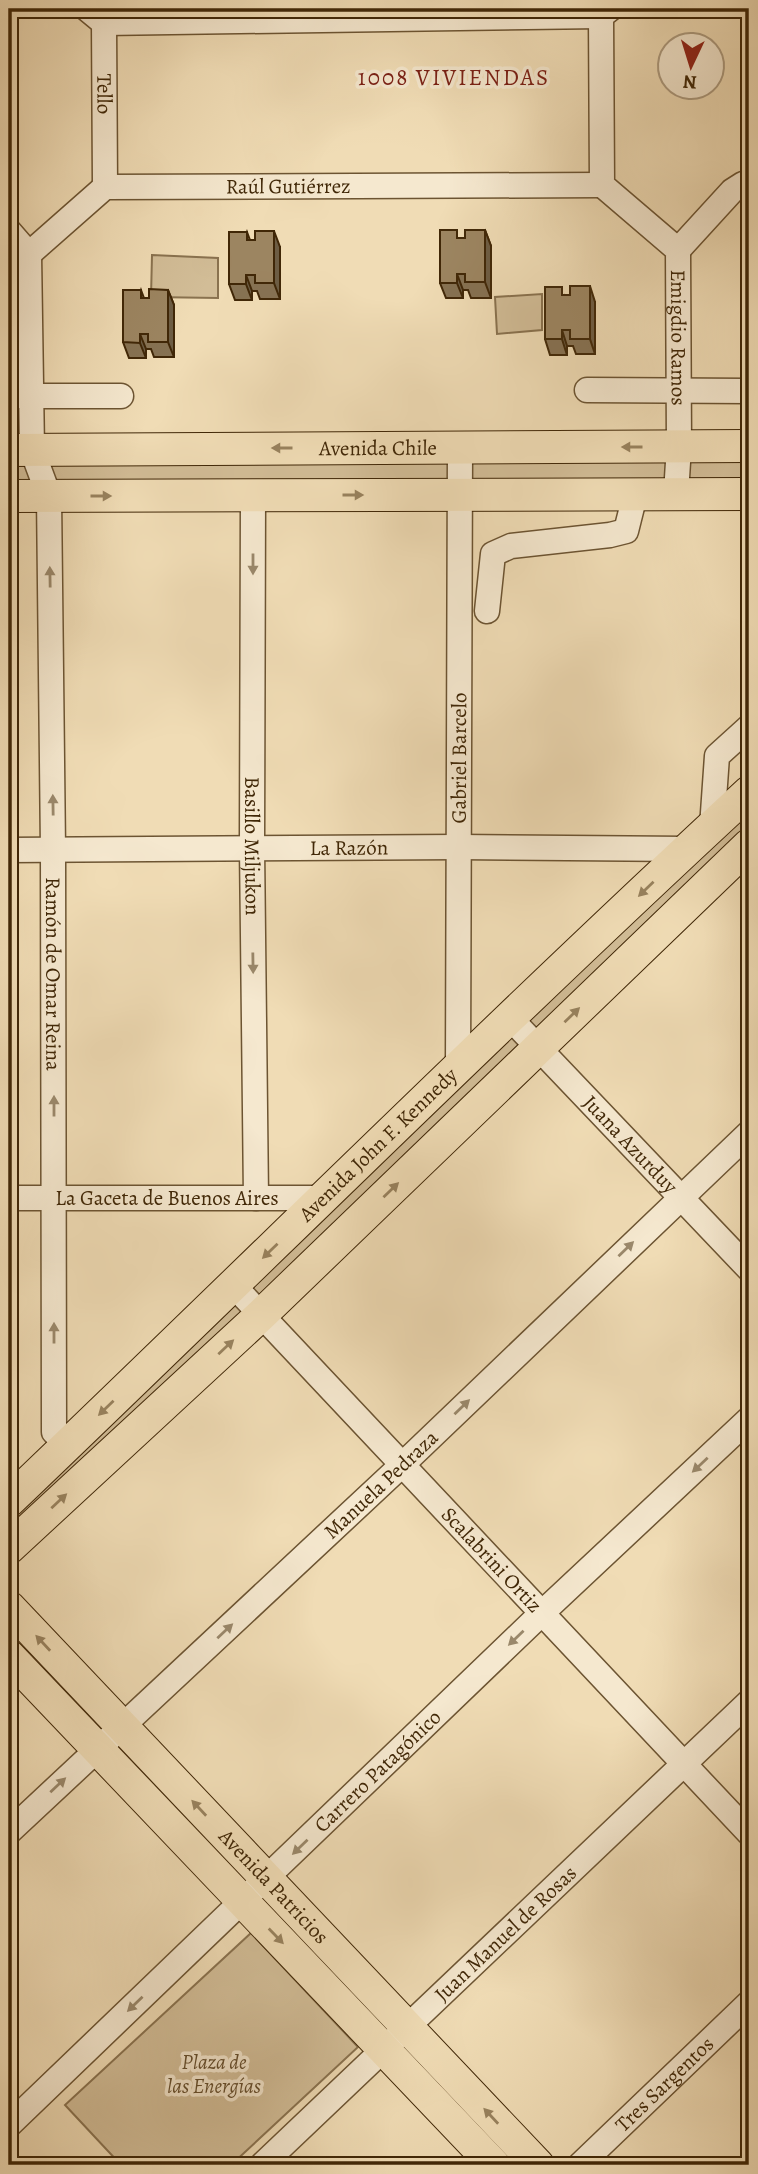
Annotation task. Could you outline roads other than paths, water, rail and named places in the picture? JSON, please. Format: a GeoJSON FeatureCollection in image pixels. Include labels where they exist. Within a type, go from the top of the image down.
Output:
{"type":"FeatureCollection","features":[{"type":"Feature","properties":{"kind":"main road","name":"Avenida Chile"},"geometry":{"type":"LineString","coordinates":[[21,450],[749,446]]}},
{"type":"Feature","properties":{"kind":"main road"},"geometry":{"type":"LineString","coordinates":[[9,496],[749,494]]}},
{"type":"Feature","properties":{"kind":"main road","name":"Avenida John F. Kennedy"},"geometry":{"type":"LineString","coordinates":[[9,1501],[749,792]]}},
{"type":"Feature","properties":{"kind":"main road","name":"Avenida John F. Kennedy"},"geometry":{"type":"LineString","coordinates":[[9,1548],[261,1315],[749,845]]}},
{"type":"Feature","properties":{"kind":"main road","name":"Avenida Patricios"},"geometry":{"type":"LineString","coordinates":[[9,1607],[538,2165]]}},
{"type":"Feature","properties":{"kind":"main road","name":"Avenida Patricios"},"geometry":{"type":"LineString","coordinates":[[9,1656],[494,2165]]}},
{"type":"Feature","properties":{"kind":"street"},"geometry":{"type":"LineString","coordinates":[[96,16],[606,13],[602,185]]}},
{"type":"Feature","properties":{"kind":"street","name":"Tello"},"geometry":{"type":"LineString","coordinates":[[96,16],[105,187]]}},
{"type":"Feature","properties":{"kind":"street"},"geometry":{"type":"LineString","coordinates":[[678,250],[732,191],[743,184],[749,184]]}},
{"type":"Feature","properties":{"kind":"street","name":"Raúl Gutiérrez"},"geometry":{"type":"LineString","coordinates":[[105,187],[602,185]]}},
{"type":"Feature","properties":{"kind":"street","name":"Emigdio Ramos"},"geometry":{"type":"LineString","coordinates":[[602,185],[678,250],[679,446],[676,494]]}},
{"type":"Feature","properties":{"kind":"street"},"geometry":{"type":"LineString","coordinates":[[29,254],[105,187]]}},
{"type":"Feature","properties":{"kind":"street"},"geometry":{"type":"LineString","coordinates":[[9,231],[29,254],[20,396],[21,450],[50,496]]}},
{"type":"Feature","properties":{"kind":"street"},"geometry":{"type":"LineString","coordinates":[[587,390],[749,391]]}},
{"type":"Feature","properties":{"kind":"street"},"geometry":{"type":"LineString","coordinates":[[20,396],[121,396]]}},
{"type":"Feature","properties":{"kind":"street","name":"Gabriel Barcelo"},"geometry":{"type":"LineString","coordinates":[[458,1068],[460,447]]}},
{"type":"Feature","properties":{"kind":"street"},"geometry":{"type":"LineString","coordinates":[[487,611],[493,554],[511,546],[626,531],[635,495]]}},
{"type":"Feature","properties":{"kind":"street","name":"Ramón de Omar Reina"},"geometry":{"type":"LineString","coordinates":[[50,496],[54,1432],[67,1445]]}},
{"type":"Feature","properties":{"kind":"street","name":"Basillo Miljukon"},"geometry":{"type":"LineString","coordinates":[[253,496],[252,847],[256,1198]]}},
{"type":"Feature","properties":{"kind":"street"},"geometry":{"type":"LineString","coordinates":[[712,827],[717,756],[749,727]]}},
{"type":"Feature","properties":{"kind":"street","name":"La Razón"},"geometry":{"type":"LineString","coordinates":[[9,850],[252,847],[687,849]]}},
{"type":"Feature","properties":{"kind":"street","name":"Juana Azurduy"},"geometry":{"type":"LineString","coordinates":[[511,1019],[749,1269]]}},
{"type":"Feature","properties":{"kind":"street","name":"Manuela Pedraza"},"geometry":{"type":"LineString","coordinates":[[9,1832],[403,1464],[749,1133]]}},
{"type":"Feature","properties":{"kind":"street","name":"La Gaceta de Buenos Aires"},"geometry":{"type":"LineString","coordinates":[[9,1198],[323,1198]]}},
{"type":"Feature","properties":{"kind":"street","name":"Scalabrini Ortiz"},"geometry":{"type":"LineString","coordinates":[[234,1286],[749,1833]]}},
{"type":"Feature","properties":{"kind":"street","name":"Carrero Patagónico"},"geometry":{"type":"LineString","coordinates":[[9,2125],[543,1612],[749,1419]]}},
{"type":"Feature","properties":{"kind":"street","name":"Juan Manuel de Rosas"},"geometry":{"type":"LineString","coordinates":[[262,2165],[749,1702]]}},
{"type":"Feature","properties":{"kind":"street","name":"Tres Sargentos"},"geometry":{"type":"LineString","coordinates":[[580,2165],[749,2003]]}},
{"type":"Feature","properties":{"kind":"district","name":"1008 VIVIENDAS"},"geometry":{"type":"Point","coordinates":[454,77]}},
{"type":"Feature","properties":{"kind":"park label","name":"Plaza de las Energías"},"geometry":{"type":"Point","coordinates":[214,2074]}}]}
